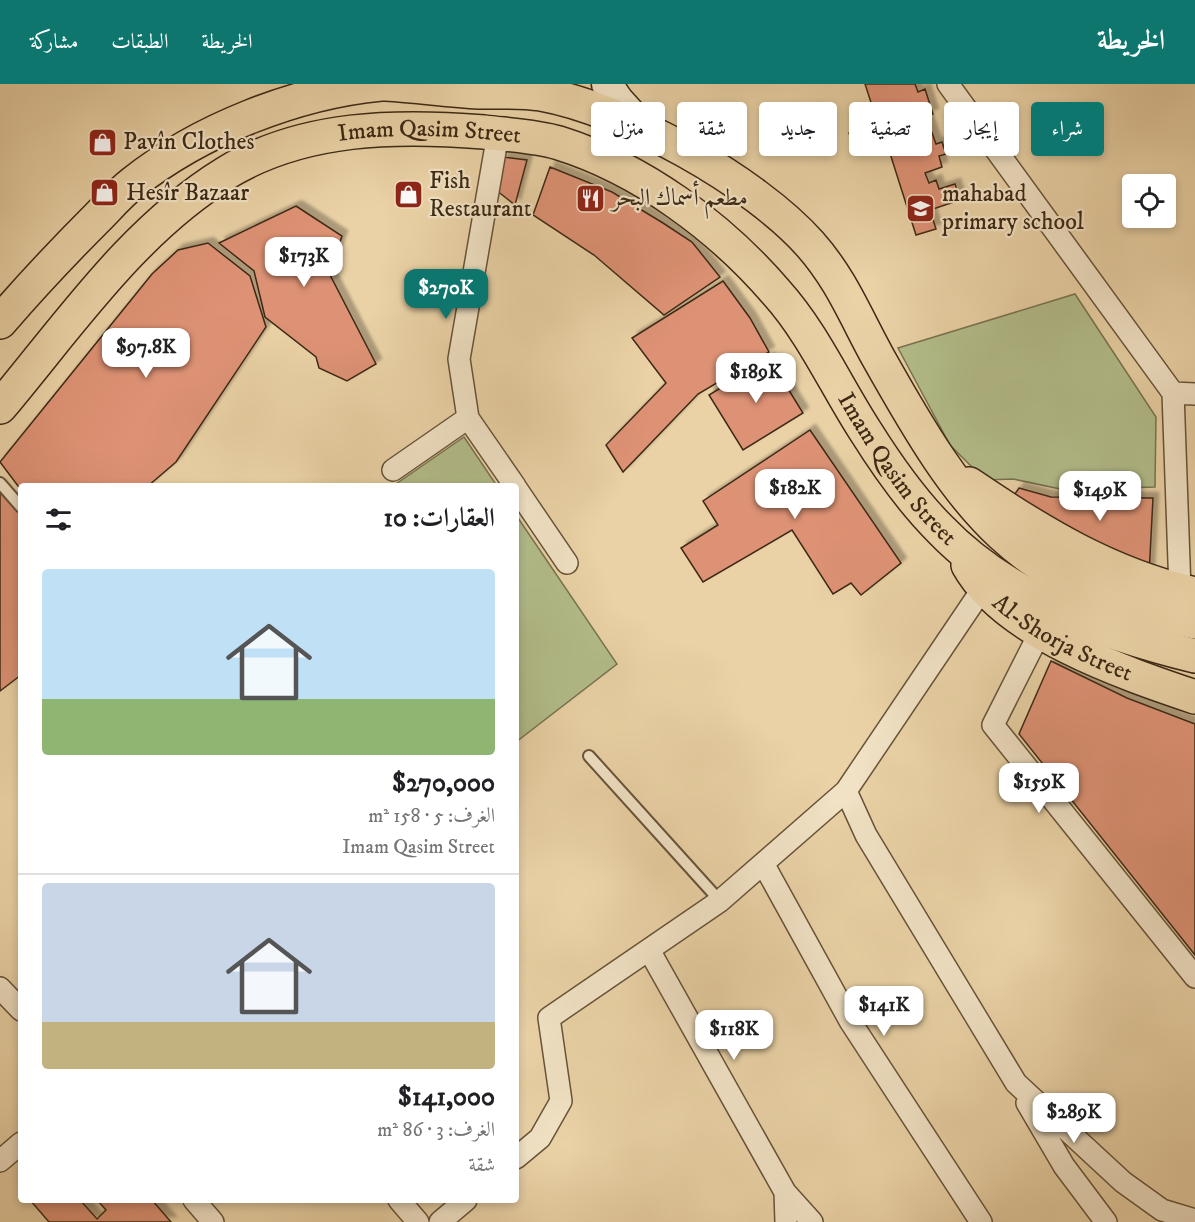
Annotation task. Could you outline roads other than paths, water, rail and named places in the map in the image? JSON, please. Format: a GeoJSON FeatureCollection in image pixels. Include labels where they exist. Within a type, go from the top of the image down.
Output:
{"type":"FeatureCollection","features":[{"type":"Feature","properties":{"kind":"main road","name":"Imam Qasim Street"},"geometry":{"type":"LineString","coordinates":[[0,322],[39,276],[132,183],[207,138],[282,103],[346,87],[381,84]]}},
{"type":"Feature","properties":{"kind":"main road","name":"Imam Qasim Street"},"geometry":{"type":"LineString","coordinates":[[386,84],[486,88],[541,94],[591,111]]}},
{"type":"Feature","properties":{"kind":"main road","name":"Imam Qasim Street"},"geometry":{"type":"LineString","coordinates":[[0,407],[112,270],[185,201],[228,171],[282,147],[318,137],[392,129],[434,128],[556,142],[616,167],[665,195],[726,240],[777,292],[898,480],[956,544]]}},
{"type":"Feature","properties":{"kind":"main road","name":"Imam Qasim Street"},"geometry":{"type":"LineString","coordinates":[[665,140],[755,195],[810,243],[848,295],[878,357],[945,468],[1077,551],[1116,569],[1188,592]]}},
{"type":"Feature","properties":{"kind":"main road"},"geometry":{"type":"LineString","coordinates":[[78,237],[112,270]]}},
{"type":"Feature","properties":{"kind":"main road"},"geometry":{"type":"LineString","coordinates":[[945,468],[976,510],[1012,546],[1052,574],[1081,589],[1133,607],[1195,622]]}},
{"type":"Feature","properties":{"kind":"main road","name":"Al-Shorja Street"},"geometry":{"type":"LineString","coordinates":[[956,544],[988,581],[1003,607],[1040,632],[1121,669],[1195,697]]}},
{"type":"Feature","properties":{"kind":"main road"},"geometry":{"type":"LineString","coordinates":[[988,581],[1040,601],[1082,621],[1195,656]]}},
{"type":"Feature","properties":{"kind":"street"},"geometry":{"type":"LineString","coordinates":[[607,84],[620,102]]}},
{"type":"Feature","properties":{"kind":"street"},"geometry":{"type":"LineString","coordinates":[[948,84],[1173,393],[1188,592]]}},
{"type":"Feature","properties":{"kind":"street"},"geometry":{"type":"LineString","coordinates":[[498,134],[459,358],[468,418],[512,483]]}},
{"type":"Feature","properties":{"kind":"street"},"geometry":{"type":"LineString","coordinates":[[1173,393],[1195,394]]}},
{"type":"Feature","properties":{"kind":"street"},"geometry":{"type":"LineString","coordinates":[[393,470],[468,418]]}},
{"type":"Feature","properties":{"kind":"street"},"geometry":{"type":"LineString","coordinates":[[519,493],[567,563]]}},
{"type":"Feature","properties":{"kind":"street"},"geometry":{"type":"LineString","coordinates":[[519,1156],[540,1138],[561,1101],[549,1018],[720,901],[764,865],[846,791],[988,581]]}},
{"type":"Feature","properties":{"kind":"street"},"geometry":{"type":"LineString","coordinates":[[1040,632],[993,725],[1195,977]]}},
{"type":"Feature","properties":{"kind":"street"},"geometry":{"type":"LineString","coordinates":[[846,791],[866,835],[1016,1083],[1064,1167],[1106,1222]]}},
{"type":"Feature","properties":{"kind":"street"},"geometry":{"type":"LineString","coordinates":[[764,865],[850,1021],[981,1222]]}},
{"type":"Feature","properties":{"kind":"street"},"geometry":{"type":"LineString","coordinates":[[649,950],[785,1192],[812,1222]]}},
{"type":"Feature","properties":{"kind":"street"},"geometry":{"type":"LineString","coordinates":[[0,988],[18,1007]]}},
{"type":"Feature","properties":{"kind":"street"},"geometry":{"type":"LineString","coordinates":[[1016,1083],[1158,1216],[1195,1220]]}},
{"type":"Feature","properties":{"kind":"street"},"geometry":{"type":"LineString","coordinates":[[0,1161],[18,1146]]}},
{"type":"Feature","properties":{"kind":"street"},"geometry":{"type":"LineString","coordinates":[[785,1192],[786,1222]]}},
{"type":"Feature","properties":{"kind":"street"},"geometry":{"type":"LineString","coordinates":[[197,1203],[213,1222]]}},
{"type":"Feature","properties":{"kind":"street"},"geometry":{"type":"LineString","coordinates":[[402,1203],[418,1222]]}},
{"type":"Feature","properties":{"kind":"street"},"geometry":{"type":"LineString","coordinates":[[440,1222],[462,1203]]}},
{"type":"Feature","properties":{"kind":"lane"},"geometry":{"type":"LineString","coordinates":[[0,483],[18,504]]}},
{"type":"Feature","properties":{"kind":"lane"},"geometry":{"type":"LineString","coordinates":[[589,756],[720,901]]}},
{"type":"Feature","properties":{"kind":"place","name":"Pavîn Clothes"},"geometry":{"type":"Point","coordinates":[102,142]}},
{"type":"Feature","properties":{"kind":"place","name":"Hesîr Bazaar"},"geometry":{"type":"Point","coordinates":[105,193]}},
{"type":"Feature","properties":{"kind":"place","name":"Fish Restaurant"},"geometry":{"type":"Point","coordinates":[408,195]}},
{"type":"Feature","properties":{"kind":"place","name":"مطعم أسماك البحر"},"geometry":{"type":"Point","coordinates":[591,198]}},
{"type":"Feature","properties":{"kind":"place","name":"mahabad primary school"},"geometry":{"type":"Point","coordinates":[921,208]}}]}
